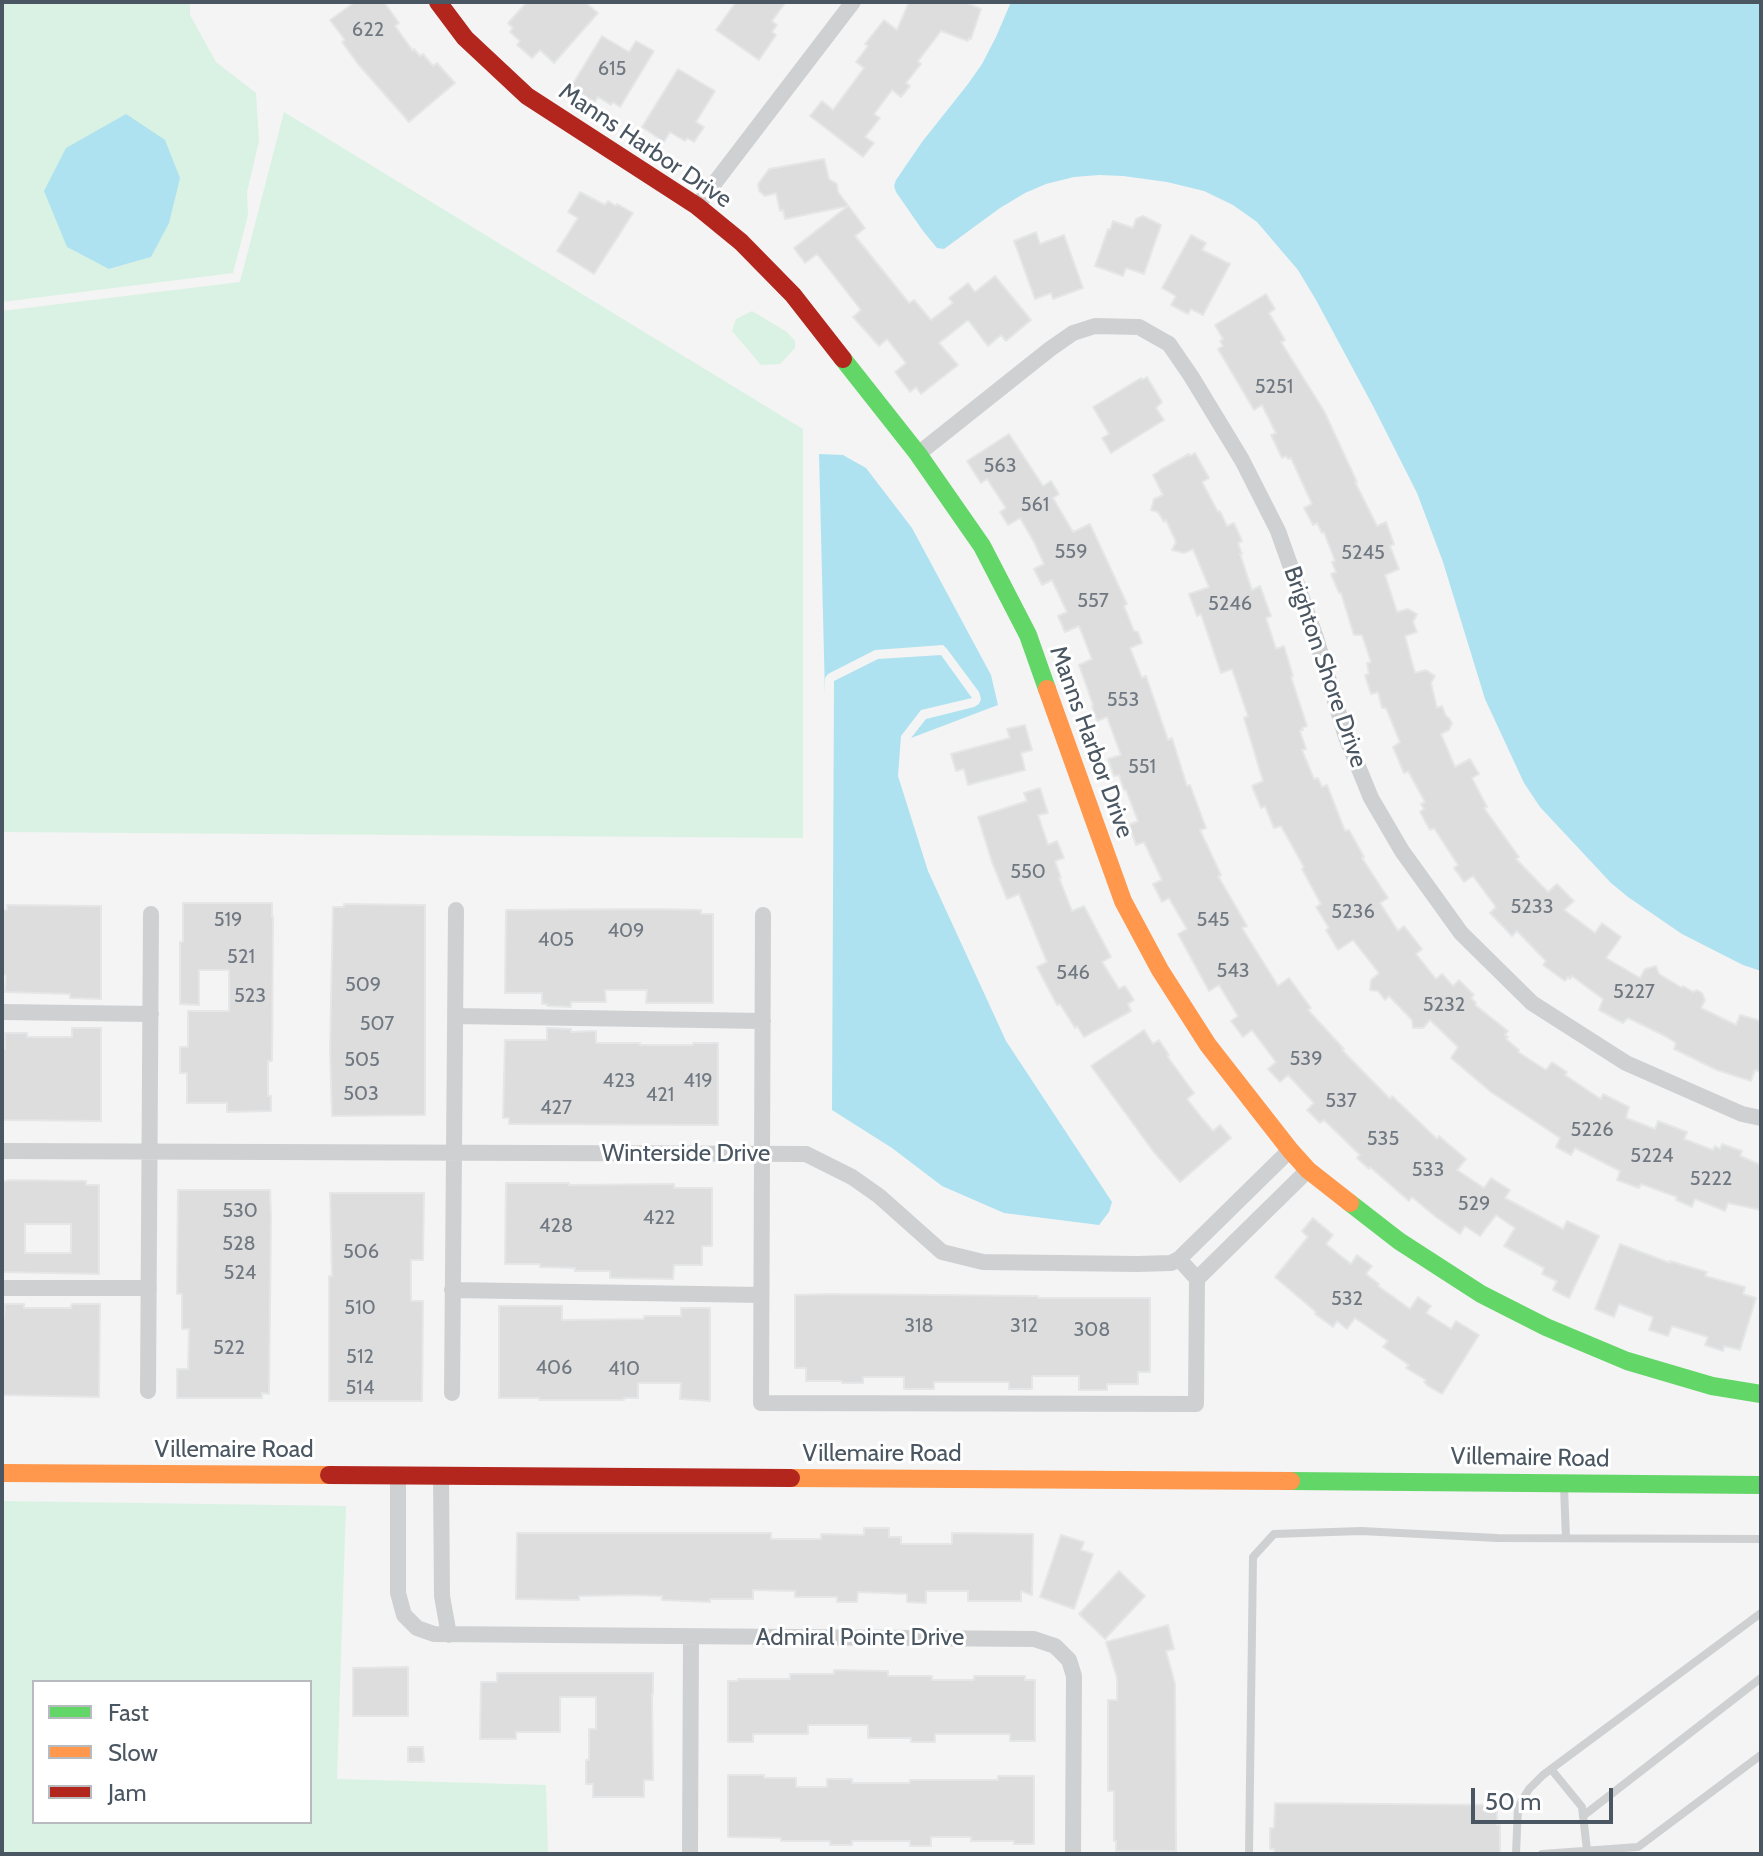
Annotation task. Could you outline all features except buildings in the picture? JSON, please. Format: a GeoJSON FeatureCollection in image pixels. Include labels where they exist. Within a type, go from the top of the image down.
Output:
{"type":"FeatureCollection","features":[{"type":"Feature","properties":{"kind":"street","name":"Manns Harbor Drive"},"geometry":{"type":"LineString","coordinates":[[438,2],[465,38],[527,96],[697,206],[741,242],[793,295],[918,454],[982,546],[1028,635],[1123,901],[1160,970],[1208,1045],[1308,1170],[1399,1241],[1481,1294],[1533,1320],[1627,1361],[1712,1386],[1761,1394]]}},
{"type":"Feature","properties":{"kind":"street"},"geometry":{"type":"LineString","coordinates":[[697,206],[853,2]]}},
{"type":"Feature","properties":{"kind":"street","name":"Brighton Shore Drive"},"geometry":{"type":"LineString","coordinates":[[918,454],[1073,333],[1095,326],[1139,327],[1169,344],[1242,460],[1278,531],[1316,638],[1346,737],[1371,798],[1402,851],[1461,933],[1532,1003],[1626,1063],[1742,1114],[1761,1118]]}},
{"type":"Feature","properties":{"kind":"street"},"geometry":{"type":"LineString","coordinates":[[452,1393],[456,910]]}},
{"type":"Feature","properties":{"kind":"street"},"geometry":{"type":"LineString","coordinates":[[148,1391],[151,914]]}},
{"type":"Feature","properties":{"kind":"street"},"geometry":{"type":"LineString","coordinates":[[763,915],[761,1403],[1196,1404],[1197,1279],[1179,1259],[1290,1150]]}},
{"type":"Feature","properties":{"kind":"street"},"geometry":{"type":"LineString","coordinates":[[2,1012],[151,1014]]}},
{"type":"Feature","properties":{"kind":"street"},"geometry":{"type":"LineString","coordinates":[[455,1016],[763,1021]]}},
{"type":"Feature","properties":{"kind":"street","name":"Winterside Drive"},"geometry":{"type":"LineString","coordinates":[[2,1151],[806,1154],[852,1177],[879,1196],[942,1252],[983,1262],[1137,1264],[1171,1263],[1179,1259]]}},
{"type":"Feature","properties":{"kind":"street"},"geometry":{"type":"LineString","coordinates":[[1197,1279],[1308,1170]]}},
{"type":"Feature","properties":{"kind":"street"},"geometry":{"type":"LineString","coordinates":[[2,1288],[149,1288]]}},
{"type":"Feature","properties":{"kind":"street"},"geometry":{"type":"LineString","coordinates":[[452,1290],[761,1295]]}},
{"type":"Feature","properties":{"kind":"street","name":"Villemaire Road"},"geometry":{"type":"LineString","coordinates":[[2,1473],[1761,1485]]}},
{"type":"Feature","properties":{"kind":"street","name":"Admiral Pointe Drive"},"geometry":{"type":"LineString","coordinates":[[398,1475],[398,1593],[404,1615],[417,1628],[434,1634],[1034,1639],[1055,1646],[1069,1660],[1074,1676],[1073,1854]]}},
{"type":"Feature","properties":{"kind":"street"},"geometry":{"type":"LineString","coordinates":[[441,1475],[442,1596],[449,1635]]}},
{"type":"Feature","properties":{"kind":"street"},"geometry":{"type":"LineString","coordinates":[[690,1854],[691,1637]]}},
{"type":"Feature","properties":{"kind":"lane"},"geometry":{"type":"LineString","coordinates":[[1564,1482],[1566,1538]]}},
{"type":"Feature","properties":{"kind":"lane"},"geometry":{"type":"LineString","coordinates":[[1249,1854],[1253,1557],[1274,1534],[1361,1531],[1497,1538],[1761,1539]]}},
{"type":"Feature","properties":{"kind":"lane"},"geometry":{"type":"LineString","coordinates":[[1516,1854],[1518,1807],[1529,1789],[1551,1769],[1761,1613]]}},
{"type":"Feature","properties":{"kind":"lane"},"geometry":{"type":"LineString","coordinates":[[1583,1816],[1761,1678]]}},
{"type":"Feature","properties":{"kind":"lane"},"geometry":{"type":"LineString","coordinates":[[1542,1854],[1638,1847],[1761,1755]]}},
{"type":"Feature","properties":{"kind":"lane"},"geometry":{"type":"LineString","coordinates":[[1551,1769],[1582,1807],[1587,1850]]}},
{"type":"Feature","properties":{"kind":"green space"},"geometry":{"type":"Polygon","coordinates":[[[2,2],[190,2],[190,15],[216,62],[256,93],[259,141],[247,192],[248,215],[233,273],[2,302],[2,2]],[[67,247],[110,269],[151,257],[67,247]]]}},
{"type":"Feature","properties":{"kind":"green space"},"geometry":{"type":"Polygon","coordinates":[[[284,112],[803,429],[803,838],[2,832],[2,311],[240,282],[284,112]]]}},
{"type":"Feature","properties":{"kind":"green space"},"geometry":{"type":"Polygon","coordinates":[[[752,311],[787,332],[795,341],[795,348],[780,364],[761,365],[732,331],[736,319],[752,311]]]}},
{"type":"Feature","properties":{"kind":"green space"},"geometry":{"type":"Polygon","coordinates":[[[2,1501],[346,1506],[337,1779],[546,1785],[548,1854],[2,1854],[2,1501]]]}},
{"type":"Feature","properties":{"kind":"water"},"geometry":{"type":"Polygon","coordinates":[[[1011,2],[1761,2],[1761,971],[1682,934],[1628,897],[1540,807],[1524,783],[1485,699],[1443,562],[1417,493],[1316,300],[1298,270],[1257,222],[1233,205],[1204,191],[1167,182],[1099,175],[1074,177],[1025,193],[944,249],[937,248],[923,231],[896,192],[896,180],[982,64],[1011,2]]]}},
{"type":"Feature","properties":{"kind":"water"},"geometry":{"type":"Polygon","coordinates":[[[126,114],[165,140],[180,178],[169,223],[151,257],[109,269],[67,247],[44,191],[66,148],[126,114]]]}},
{"type":"Feature","properties":{"kind":"water"},"geometry":{"type":"Polygon","coordinates":[[[819,454],[843,455],[866,468],[912,528],[991,675],[998,705],[911,738],[926,719],[974,707],[981,699],[943,645],[875,650],[828,674],[825,678],[825,695],[819,454]]]}},
{"type":"Feature","properties":{"kind":"water"},"geometry":{"type":"Polygon","coordinates":[[[941,655],[972,698],[921,710],[901,736],[898,776],[928,871],[1006,1041],[1112,1202],[1099,1225],[1004,1213],[942,1186],[892,1148],[832,1110],[834,681],[878,659],[941,655]]]}},
{"type":"Feature","properties":{"kind":"traffic: fast"},"geometry":{"type":"LineString","coordinates":[[843,359],[918,454],[982,546],[1028,635],[1047,689]]}},
{"type":"Feature","properties":{"kind":"traffic: fast"},"geometry":{"type":"LineString","coordinates":[[1350,1203],[1399,1241],[1481,1294],[1546,1327],[1627,1361],[1712,1386],[1761,1394]]}},
{"type":"Feature","properties":{"kind":"traffic: fast"},"geometry":{"type":"LineString","coordinates":[[1291,1481],[1761,1485]]}},
{"type":"Feature","properties":{"kind":"traffic: slow"},"geometry":{"type":"LineString","coordinates":[[1047,689],[1123,901],[1160,970],[1208,1045],[1290,1150],[1308,1170],[1350,1203]]}},
{"type":"Feature","properties":{"kind":"traffic: slow"},"geometry":{"type":"LineString","coordinates":[[2,1473],[329,1475]]}},
{"type":"Feature","properties":{"kind":"traffic: slow"},"geometry":{"type":"LineString","coordinates":[[791,1478],[1291,1481]]}},
{"type":"Feature","properties":{"kind":"traffic: jam"},"geometry":{"type":"LineString","coordinates":[[438,2],[465,38],[527,96],[697,206],[741,242],[793,295],[843,359]]}},
{"type":"Feature","properties":{"kind":"traffic: jam"},"geometry":{"type":"LineString","coordinates":[[329,1475],[791,1478]]}}]}
